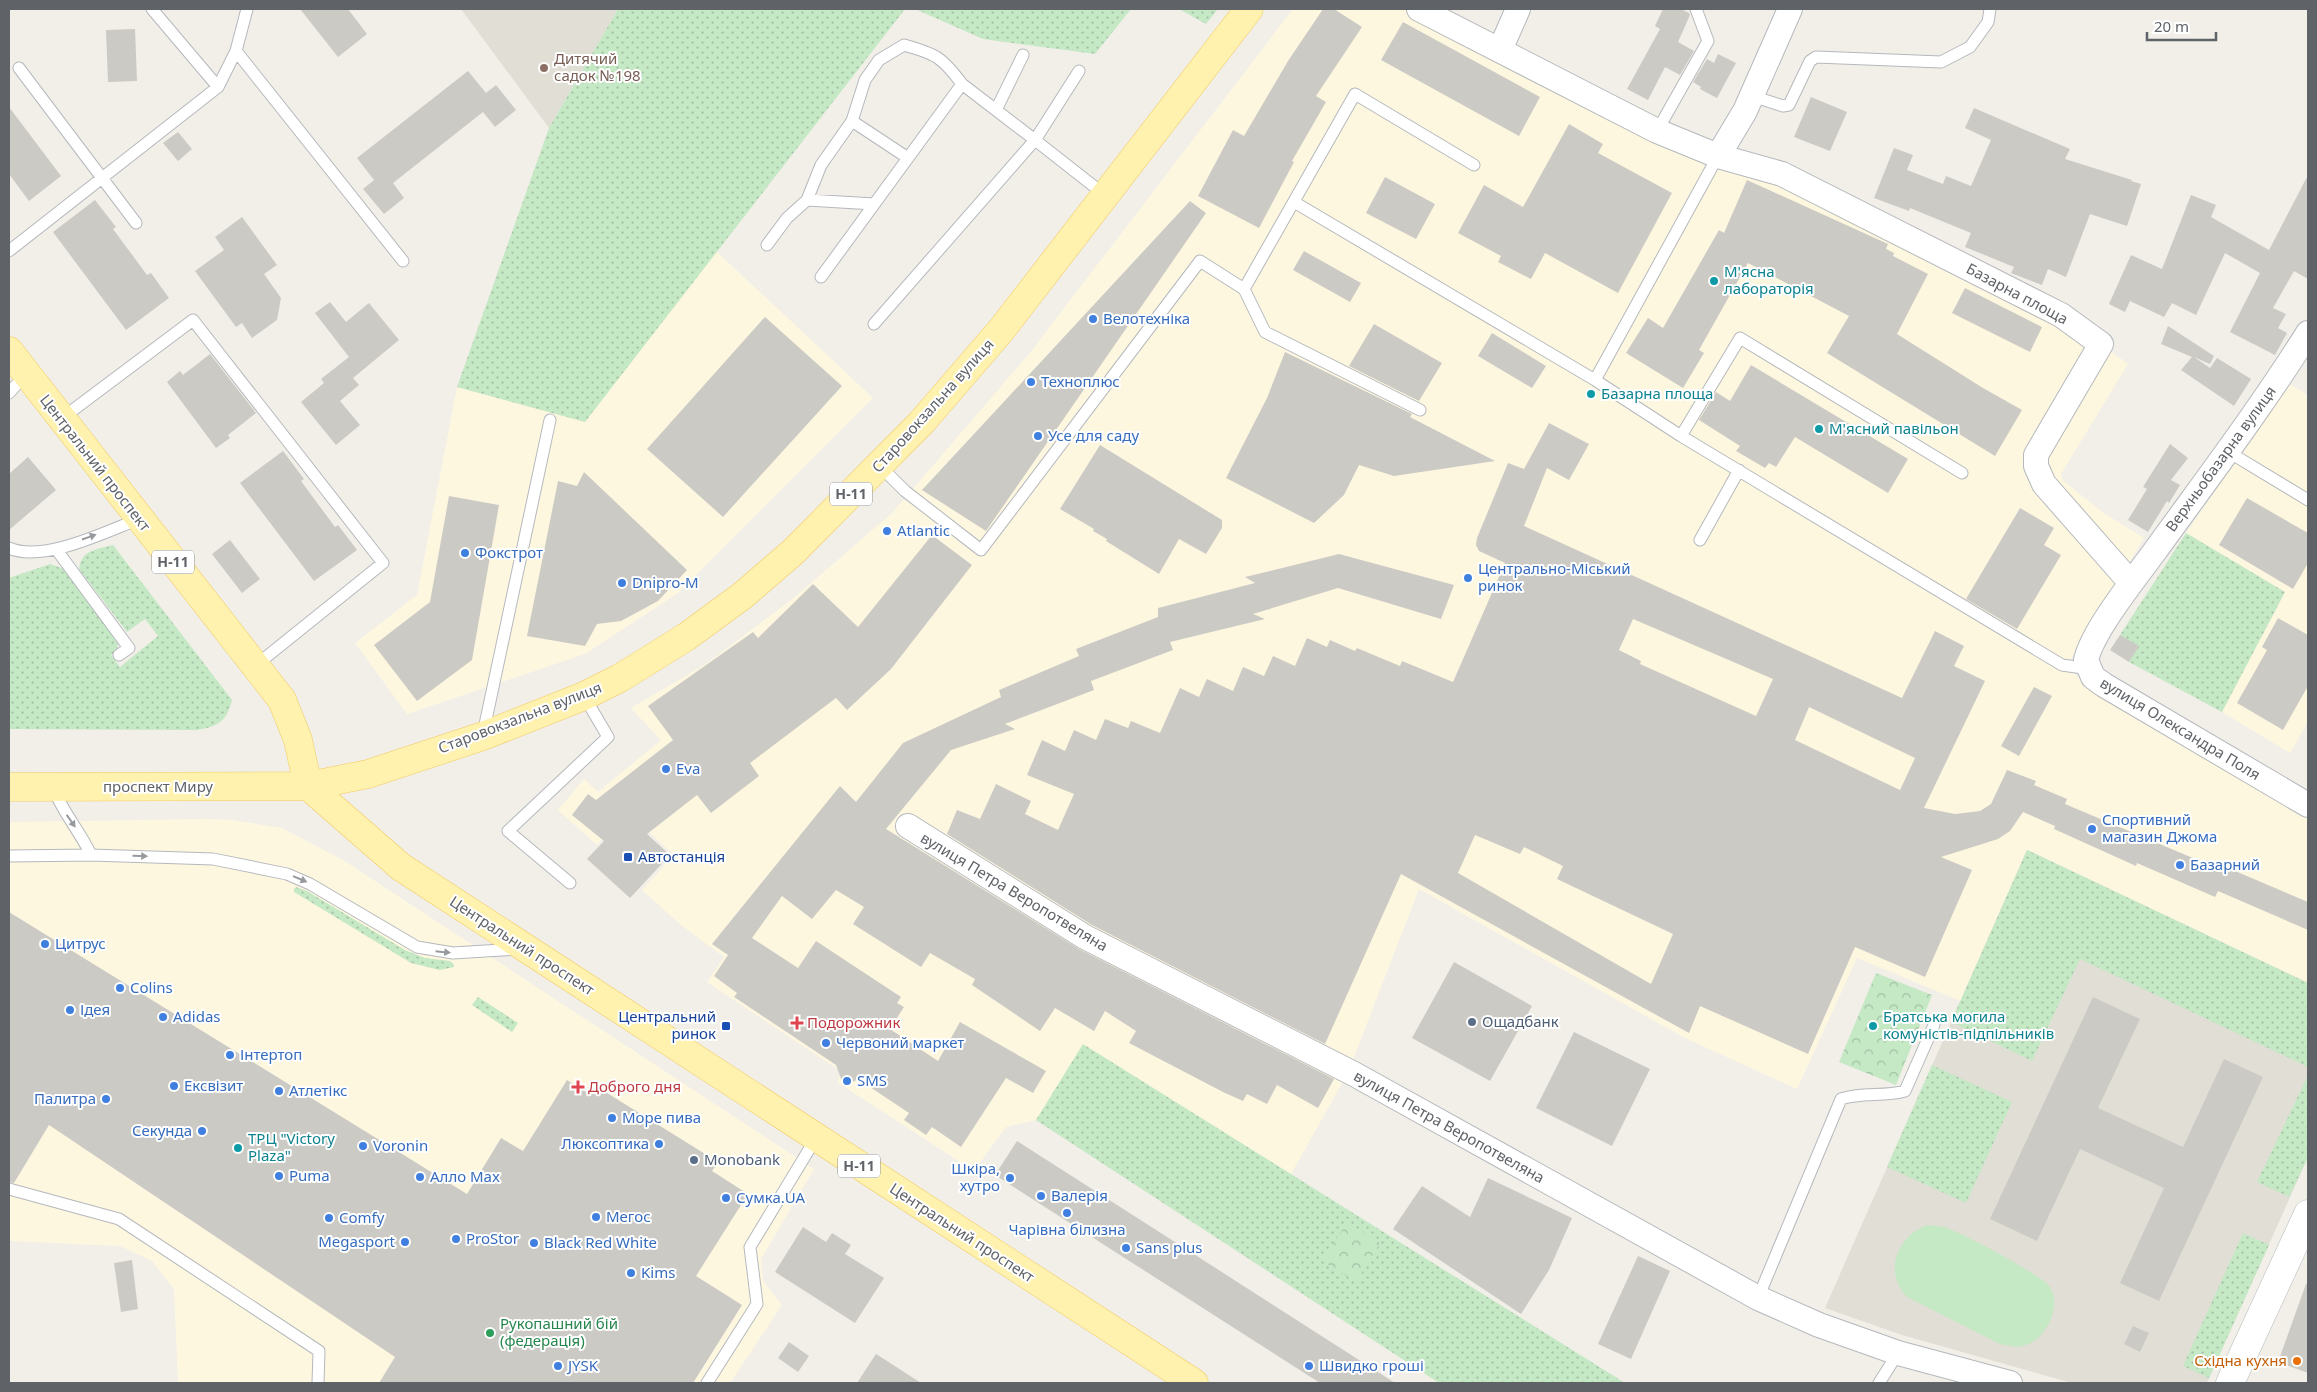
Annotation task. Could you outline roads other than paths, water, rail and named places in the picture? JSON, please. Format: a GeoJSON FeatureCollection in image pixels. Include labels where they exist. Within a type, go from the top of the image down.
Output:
{"type":"FeatureCollection","features":[{"type":"Feature","properties":{"kind":"main road","name":"Старовокзальна вулиця"},"geometry":{"type":"LineString","coordinates":[[308,786],[368,774],[483,736],[584,696],[620,678],[686,637],[742,596],[793,552],[921,423],[1002,329],[1249,9]]}},
{"type":"Feature","properties":{"kind":"main road","name":"Центральний проспект"},"geometry":{"type":"LineString","coordinates":[[9,352],[17,384],[61,419],[282,700],[298,740],[308,786],[401,867],[1194,1383]]}},
{"type":"Feature","properties":{"kind":"main road","name":"проспект Миру"},"geometry":{"type":"LineString","coordinates":[[9,787],[308,786]]}},
{"type":"Feature","properties":{"kind":"street","name":"Базарна площа"},"geometry":{"type":"LineString","coordinates":[[1419,9],[1657,131],[1718,156],[1782,174],[2061,315],[2101,344],[2036,455],[2036,466],[2044,484],[2131,584]]}},
{"type":"Feature","properties":{"kind":"street"},"geometry":{"type":"LineString","coordinates":[[1500,50],[1518,9]]}},
{"type":"Feature","properties":{"kind":"street"},"geometry":{"type":"LineString","coordinates":[[1718,156],[1745,111],[1790,9]]}},
{"type":"Feature","properties":{"kind":"street","name":"Верхньобазарна вулиця"},"geometry":{"type":"LineString","coordinates":[[2131,584],[2276,385],[2308,333]]}},
{"type":"Feature","properties":{"kind":"street","name":"вулиця Олександра Поля"},"geometry":{"type":"LineString","coordinates":[[2131,584],[2092,643],[2086,660],[2094,677],[2114,692],[2308,805]]}},
{"type":"Feature","properties":{"kind":"street","name":"вулиця Петра Веропотвеляна"},"geometry":{"type":"LineString","coordinates":[[908,826],[1084,937],[1354,1074],[1758,1298],[1819,1325],[1898,1353],[2010,1383]]}},
{"type":"Feature","properties":{"kind":"street"},"geometry":{"type":"LineString","coordinates":[[2230,1383],[2308,1214]]}},
{"type":"Feature","properties":{"kind":"lane"},"geometry":{"type":"LineString","coordinates":[[152,9],[218,86]]}},
{"type":"Feature","properties":{"kind":"lane"},"geometry":{"type":"LineString","coordinates":[[9,251],[218,86],[236,51],[247,9]]}},
{"type":"Feature","properties":{"kind":"lane"},"geometry":{"type":"LineString","coordinates":[[1657,131],[1708,41],[1696,9]]}},
{"type":"Feature","properties":{"kind":"lane"},"geometry":{"type":"LineString","coordinates":[[1752,96],[1783,106],[1789,105],[1810,61],[1816,56],[1941,62],[1970,47],[1988,22],[1990,9]]}},
{"type":"Feature","properties":{"kind":"lane"},"geometry":{"type":"LineString","coordinates":[[767,245],[787,218],[807,200],[821,166],[852,121],[864,80],[878,60],[904,45],[934,54],[952,70],[962,84],[1105,195]]}},
{"type":"Feature","properties":{"kind":"lane"},"geometry":{"type":"LineString","coordinates":[[236,51],[403,261]]}},
{"type":"Feature","properties":{"kind":"lane"},"geometry":{"type":"LineString","coordinates":[[996,110],[1023,55]]}},
{"type":"Feature","properties":{"kind":"lane"},"geometry":{"type":"LineString","coordinates":[[19,68],[136,224]]}},
{"type":"Feature","properties":{"kind":"lane"},"geometry":{"type":"LineString","coordinates":[[874,324],[1035,140],[1079,71]]}},
{"type":"Feature","properties":{"kind":"lane"},"geometry":{"type":"LineString","coordinates":[[821,277],[962,84]]}},
{"type":"Feature","properties":{"kind":"lane"},"geometry":{"type":"LineString","coordinates":[[1244,289],[1355,94],[1474,165]]}},
{"type":"Feature","properties":{"kind":"lane"},"geometry":{"type":"LineString","coordinates":[[852,121],[908,158]]}},
{"type":"Feature","properties":{"kind":"lane"},"geometry":{"type":"LineString","coordinates":[[1595,380],[1718,156]]}},
{"type":"Feature","properties":{"kind":"lane"},"geometry":{"type":"LineString","coordinates":[[807,200],[874,204]]}},
{"type":"Feature","properties":{"kind":"lane"},"geometry":{"type":"LineString","coordinates":[[1294,202],[1595,380],[1681,436],[2062,665],[2090,669]]}},
{"type":"Feature","properties":{"kind":"lane"},"geometry":{"type":"LineString","coordinates":[[879,465],[905,491],[982,550],[1200,261],[1244,289],[1265,332],[1420,410]]}},
{"type":"Feature","properties":{"kind":"lane"},"geometry":{"type":"LineString","coordinates":[[61,419],[193,320],[383,563],[255,666]]}},
{"type":"Feature","properties":{"kind":"lane"},"geometry":{"type":"LineString","coordinates":[[1681,436],[1740,338],[1962,473]]}},
{"type":"Feature","properties":{"kind":"lane"},"geometry":{"type":"LineString","coordinates":[[483,736],[550,420]]}},
{"type":"Feature","properties":{"kind":"lane"},"geometry":{"type":"LineString","coordinates":[[2227,451],[2308,500]]}},
{"type":"Feature","properties":{"kind":"lane"},"geometry":{"type":"LineString","coordinates":[[1700,540],[1739,470]]}},
{"type":"Feature","properties":{"kind":"lane"},"geometry":{"type":"LineString","coordinates":[[9,548],[19,553],[31,554],[56,548],[139,519]]}},
{"type":"Feature","properties":{"kind":"lane"},"geometry":{"type":"LineString","coordinates":[[56,548],[129,648],[119,655]]}},
{"type":"Feature","properties":{"kind":"lane"},"geometry":{"type":"LineString","coordinates":[[570,883],[508,831],[608,737],[584,696]]}},
{"type":"Feature","properties":{"kind":"lane"},"geometry":{"type":"LineString","coordinates":[[53,787],[60,806],[82,836],[91,855]]}},
{"type":"Feature","properties":{"kind":"lane"},"geometry":{"type":"LineString","coordinates":[[9,856],[91,855],[213,859],[287,874],[310,884],[408,943],[422,949],[453,953],[525,948]]}},
{"type":"Feature","properties":{"kind":"lane"},"geometry":{"type":"LineString","coordinates":[[1758,1298],[1841,1098],[1854,1095],[1891,1095],[1905,1091],[1934,1025]]}},
{"type":"Feature","properties":{"kind":"lane"},"geometry":{"type":"LineString","coordinates":[[707,1383],[757,1304],[750,1247],[816,1138]]}},
{"type":"Feature","properties":{"kind":"lane"},"geometry":{"type":"LineString","coordinates":[[9,1189],[119,1219],[319,1350],[318,1383]]}},
{"type":"Feature","properties":{"kind":"lane"},"geometry":{"type":"LineString","coordinates":[[1879,1383],[1898,1353]]}},
{"type":"Feature","properties":{"kind":"place","name":"Дитячий садок №198"},"geometry":{"type":"Point","coordinates":[544,68]}},
{"type":"Feature","properties":{"kind":"place","name":"М'ясна лабораторія"},"geometry":{"type":"Point","coordinates":[1714,281]}},
{"type":"Feature","properties":{"kind":"place","name":"Велотехніка"},"geometry":{"type":"Point","coordinates":[1093,319]}},
{"type":"Feature","properties":{"kind":"place","name":"Техноплюс"},"geometry":{"type":"Point","coordinates":[1031,382]}},
{"type":"Feature","properties":{"kind":"place","name":"Базарна площа"},"geometry":{"type":"Point","coordinates":[1591,394]}},
{"type":"Feature","properties":{"kind":"place","name":"М'ясний павільон"},"geometry":{"type":"Point","coordinates":[1819,429]}},
{"type":"Feature","properties":{"kind":"place","name":"Усе для саду"},"geometry":{"type":"Point","coordinates":[1038,436]}},
{"type":"Feature","properties":{"kind":"place","name":"Atlantic"},"geometry":{"type":"Point","coordinates":[887,531]}},
{"type":"Feature","properties":{"kind":"place","name":"Фокстрот"},"geometry":{"type":"Point","coordinates":[465,553]}},
{"type":"Feature","properties":{"kind":"place","name":"Центрально-Міський ринок"},"geometry":{"type":"Point","coordinates":[1468,578]}},
{"type":"Feature","properties":{"kind":"place","name":"Dnipro-M"},"geometry":{"type":"Point","coordinates":[622,583]}},
{"type":"Feature","properties":{"kind":"place","name":"Eva"},"geometry":{"type":"Point","coordinates":[666,769]}},
{"type":"Feature","properties":{"kind":"place","name":"Спортивний магазин Джома"},"geometry":{"type":"Point","coordinates":[2092,829]}},
{"type":"Feature","properties":{"kind":"place","name":"Автостанція"},"geometry":{"type":"Point","coordinates":[628,857]}},
{"type":"Feature","properties":{"kind":"place","name":"Базарний"},"geometry":{"type":"Point","coordinates":[2180,865]}},
{"type":"Feature","properties":{"kind":"place","name":"Цитрус"},"geometry":{"type":"Point","coordinates":[45,944]}},
{"type":"Feature","properties":{"kind":"place","name":"Colins"},"geometry":{"type":"Point","coordinates":[120,988]}},
{"type":"Feature","properties":{"kind":"place","name":"Ідея"},"geometry":{"type":"Point","coordinates":[70,1010]}},
{"type":"Feature","properties":{"kind":"place","name":"Adidas"},"geometry":{"type":"Point","coordinates":[163,1017]}},
{"type":"Feature","properties":{"kind":"place","name":"Ощадбанк"},"geometry":{"type":"Point","coordinates":[1472,1022]}},
{"type":"Feature","properties":{"kind":"place","name":"Подорожник"},"geometry":{"type":"Point","coordinates":[797,1023]}},
{"type":"Feature","properties":{"kind":"place","name":"Центральний ринок"},"geometry":{"type":"Point","coordinates":[726,1026]}},
{"type":"Feature","properties":{"kind":"place","name":"Братська могила комуністів-підпільників"},"geometry":{"type":"Point","coordinates":[1873,1026]}},
{"type":"Feature","properties":{"kind":"place","name":"Червоний маркет"},"geometry":{"type":"Point","coordinates":[826,1043]}},
{"type":"Feature","properties":{"kind":"place","name":"Інтертоп"},"geometry":{"type":"Point","coordinates":[230,1055]}},
{"type":"Feature","properties":{"kind":"place","name":"SMS"},"geometry":{"type":"Point","coordinates":[847,1081]}},
{"type":"Feature","properties":{"kind":"place","name":"Ексвізит"},"geometry":{"type":"Point","coordinates":[174,1086]}},
{"type":"Feature","properties":{"kind":"place","name":"Доброго дня"},"geometry":{"type":"Point","coordinates":[578,1087]}},
{"type":"Feature","properties":{"kind":"place","name":"Атлетікс"},"geometry":{"type":"Point","coordinates":[279,1091]}},
{"type":"Feature","properties":{"kind":"place","name":"Палитра"},"geometry":{"type":"Point","coordinates":[106,1099]}},
{"type":"Feature","properties":{"kind":"place","name":"Море пива"},"geometry":{"type":"Point","coordinates":[612,1118]}},
{"type":"Feature","properties":{"kind":"place","name":"Секунда"},"geometry":{"type":"Point","coordinates":[202,1131]}},
{"type":"Feature","properties":{"kind":"place","name":"Люксоптика"},"geometry":{"type":"Point","coordinates":[659,1144]}},
{"type":"Feature","properties":{"kind":"place","name":"Voronin"},"geometry":{"type":"Point","coordinates":[363,1146]}},
{"type":"Feature","properties":{"kind":"place","name":"ТРЦ \"Victory Plaza\""},"geometry":{"type":"Point","coordinates":[238,1148]}},
{"type":"Feature","properties":{"kind":"place","name":"Monobank"},"geometry":{"type":"Point","coordinates":[694,1160]}},
{"type":"Feature","properties":{"kind":"place","name":"Puma"},"geometry":{"type":"Point","coordinates":[279,1176]}},
{"type":"Feature","properties":{"kind":"place","name":"Алло Max"},"geometry":{"type":"Point","coordinates":[420,1177]}},
{"type":"Feature","properties":{"kind":"place","name":"Шкіра, хутро"},"geometry":{"type":"Point","coordinates":[1010,1178]}},
{"type":"Feature","properties":{"kind":"place","name":"Валерія"},"geometry":{"type":"Point","coordinates":[1041,1196]}},
{"type":"Feature","properties":{"kind":"place","name":"Сумка.UA"},"geometry":{"type":"Point","coordinates":[726,1198]}},
{"type":"Feature","properties":{"kind":"place","name":"Чарівна білизна"},"geometry":{"type":"Point","coordinates":[1067,1213]}},
{"type":"Feature","properties":{"kind":"place","name":"Мегос"},"geometry":{"type":"Point","coordinates":[596,1217]}},
{"type":"Feature","properties":{"kind":"place","name":"Comfy"},"geometry":{"type":"Point","coordinates":[329,1218]}},
{"type":"Feature","properties":{"kind":"place","name":"ProStor"},"geometry":{"type":"Point","coordinates":[456,1239]}},
{"type":"Feature","properties":{"kind":"place","name":"Megasport"},"geometry":{"type":"Point","coordinates":[405,1242]}},
{"type":"Feature","properties":{"kind":"place","name":"Black Red White"},"geometry":{"type":"Point","coordinates":[534,1243]}},
{"type":"Feature","properties":{"kind":"place","name":"Sans plus"},"geometry":{"type":"Point","coordinates":[1126,1248]}},
{"type":"Feature","properties":{"kind":"place","name":"Kims"},"geometry":{"type":"Point","coordinates":[631,1273]}},
{"type":"Feature","properties":{"kind":"place","name":"Рукопашний бій (федерація)"},"geometry":{"type":"Point","coordinates":[490,1333]}},
{"type":"Feature","properties":{"kind":"place","name":"Східна кухня"},"geometry":{"type":"Point","coordinates":[2297,1361]}},
{"type":"Feature","properties":{"kind":"place","name":"JYSK"},"geometry":{"type":"Point","coordinates":[558,1366]}},
{"type":"Feature","properties":{"kind":"place","name":"Швидко гроші"},"geometry":{"type":"Point","coordinates":[1309,1366]}}]}
